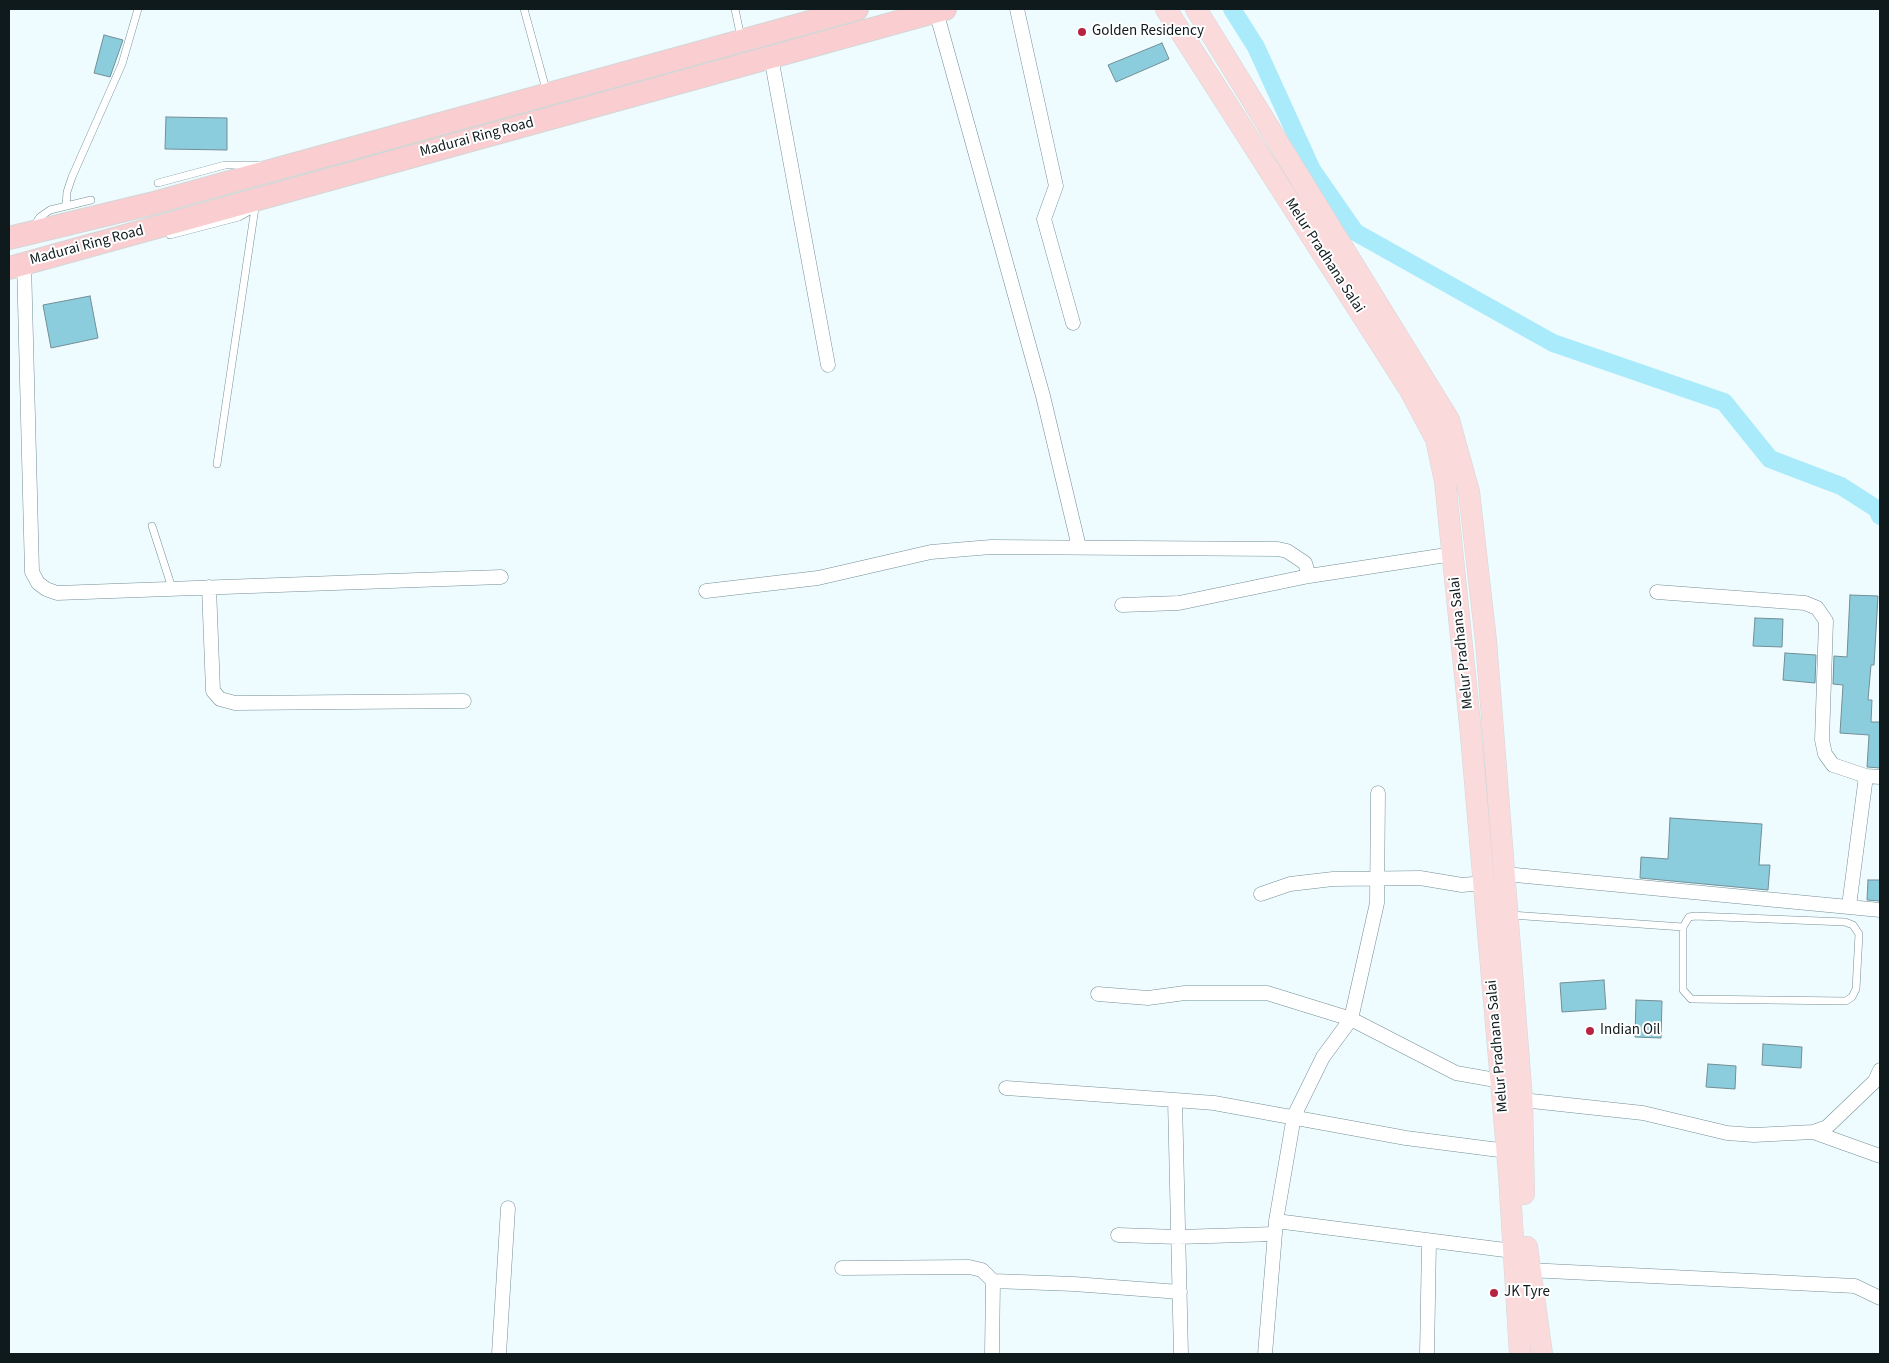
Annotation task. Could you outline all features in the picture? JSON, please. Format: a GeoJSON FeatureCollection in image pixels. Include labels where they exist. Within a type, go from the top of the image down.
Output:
{"type":"FeatureCollection","features":[{"type":"Feature","properties":{"kind":"highway","name":"Madurai Ring Road"},"geometry":{"type":"LineString","coordinates":[[19,235],[150,204],[277,167],[857,9]]}},
{"type":"Feature","properties":{"kind":"highway","name":"Madurai Ring Road"},"geometry":{"type":"LineString","coordinates":[[23,264],[941,10]]}},
{"type":"Feature","properties":{"kind":"main road","name":"Melur Pradhana Salai"},"geometry":{"type":"LineString","coordinates":[[1166,9],[1405,382],[1436,439],[1445,481],[1453,554],[1484,883],[1506,1151],[1520,1354]]}},
{"type":"Feature","properties":{"kind":"main road","name":"Melur Pradhana Salai"},"geometry":{"type":"LineString","coordinates":[[1196,9],[1450,420],[1469,492],[1486,641],[1505,874],[1522,1100],[1528,1270],[1542,1354]]}},
{"type":"Feature","properties":{"kind":"street"},"geometry":{"type":"LineString","coordinates":[[1017,9],[1056,186],[1044,218],[1073,323]]}},
{"type":"Feature","properties":{"kind":"street"},"geometry":{"type":"LineString","coordinates":[[941,10],[1043,396],[1079,547]]}},
{"type":"Feature","properties":{"kind":"street"},"geometry":{"type":"LineString","coordinates":[[771,57],[828,364]]}},
{"type":"Feature","properties":{"kind":"street"},"geometry":{"type":"LineString","coordinates":[[23,264],[32,572],[38,582],[46,589],[57,593],[501,577]]}},
{"type":"Feature","properties":{"kind":"street"},"geometry":{"type":"LineString","coordinates":[[706,591],[818,578],[931,552],[991,547],[1278,549],[1287,551],[1305,563],[1309,576]]}},
{"type":"Feature","properties":{"kind":"street"},"geometry":{"type":"LineString","coordinates":[[1122,605],[1179,603],[1309,576],[1453,554]]}},
{"type":"Feature","properties":{"kind":"street"},"geometry":{"type":"LineString","coordinates":[[209,587],[212,691],[220,699],[235,703],[464,701]]}},
{"type":"Feature","properties":{"kind":"street"},"geometry":{"type":"LineString","coordinates":[[1657,592],[1804,603],[1817,608],[1826,621],[1822,740],[1825,754],[1833,765],[1866,776],[1880,777]]}},
{"type":"Feature","properties":{"kind":"street"},"geometry":{"type":"LineString","coordinates":[[1849,906],[1866,776]]}},
{"type":"Feature","properties":{"kind":"street"},"geometry":{"type":"LineString","coordinates":[[1265,1354],[1275,1227],[1294,1116],[1323,1057],[1351,1019],[1377,903],[1378,793]]}},
{"type":"Feature","properties":{"kind":"street"},"geometry":{"type":"LineString","coordinates":[[1505,874],[1880,910]]}},
{"type":"Feature","properties":{"kind":"street"},"geometry":{"type":"LineString","coordinates":[[1262,894],[1290,884],[1333,879],[1377,880],[1420,878],[1462,885],[1484,883]]}},
{"type":"Feature","properties":{"kind":"street"},"geometry":{"type":"LineString","coordinates":[[1098,994],[1148,998],[1185,993],[1268,993],[1351,1019],[1456,1073],[1500,1081]]}},
{"type":"Feature","properties":{"kind":"street"},"geometry":{"type":"LineString","coordinates":[[1522,1100],[1643,1114],[1727,1133],[1754,1135],[1813,1132],[1827,1128],[1875,1081],[1880,1070]]}},
{"type":"Feature","properties":{"kind":"street"},"geometry":{"type":"LineString","coordinates":[[1006,1088],[1214,1103],[1294,1116],[1406,1138],[1506,1151]]}},
{"type":"Feature","properties":{"kind":"street"},"geometry":{"type":"LineString","coordinates":[[1864,1092],[1880,1092]]}},
{"type":"Feature","properties":{"kind":"street"},"geometry":{"type":"LineString","coordinates":[[1175,1100],[1181,1354]]}},
{"type":"Feature","properties":{"kind":"street"},"geometry":{"type":"LineString","coordinates":[[1813,1132],[1880,1156]]}},
{"type":"Feature","properties":{"kind":"street"},"geometry":{"type":"LineString","coordinates":[[499,1354],[508,1208]]}},
{"type":"Feature","properties":{"kind":"street"},"geometry":{"type":"LineString","coordinates":[[1118,1235],[1178,1237],[1275,1227],[1513,1251]]}},
{"type":"Feature","properties":{"kind":"street"},"geometry":{"type":"LineString","coordinates":[[1427,1354],[1429,1242]]}},
{"type":"Feature","properties":{"kind":"street"},"geometry":{"type":"LineString","coordinates":[[842,1268],[969,1267],[982,1270],[993,1281],[1074,1284],[1180,1292]]}},
{"type":"Feature","properties":{"kind":"street"},"geometry":{"type":"LineString","coordinates":[[1528,1270],[1855,1286],[1880,1298]]}},
{"type":"Feature","properties":{"kind":"street"},"geometry":{"type":"LineString","coordinates":[[992,1354],[993,1281]]}},
{"type":"Feature","properties":{"kind":"lane"},"geometry":{"type":"LineString","coordinates":[[66,206],[67,192],[72,177],[122,64],[138,9]]}},
{"type":"Feature","properties":{"kind":"lane"},"geometry":{"type":"LineString","coordinates":[[524,9],[548,94]]}},
{"type":"Feature","properties":{"kind":"lane"},"geometry":{"type":"LineString","coordinates":[[735,9],[742,40]]}},
{"type":"Feature","properties":{"kind":"lane"},"geometry":{"type":"LineString","coordinates":[[158,183],[225,165],[247,164],[277,167]]}},
{"type":"Feature","properties":{"kind":"lane"},"geometry":{"type":"LineString","coordinates":[[170,235],[239,217],[281,193]]}},
{"type":"Feature","properties":{"kind":"lane"},"geometry":{"type":"LineString","coordinates":[[19,235],[50,210],[91,200]]}},
{"type":"Feature","properties":{"kind":"lane"},"geometry":{"type":"LineString","coordinates":[[217,464],[255,208]]}},
{"type":"Feature","properties":{"kind":"lane"},"geometry":{"type":"LineString","coordinates":[[23,264],[67,260]]}},
{"type":"Feature","properties":{"kind":"lane"},"geometry":{"type":"LineString","coordinates":[[152,526],[172,588]]}},
{"type":"Feature","properties":{"kind":"lane"},"geometry":{"type":"LineString","coordinates":[[1508,915],[1683,927]]}},
{"type":"Feature","properties":{"kind":"lane"},"geometry":{"type":"LineString","coordinates":[[1695,916],[1845,922],[1853,925],[1859,934],[1856,989],[1852,997],[1846,1001],[1691,999],[1683,990],[1683,927],[1689,917],[1695,916]]}},
{"type":"Feature","properties":{"kind":"building"},"geometry":{"type":"Polygon","coordinates":[[[104,35],[123,40],[110,77],[94,73],[104,35]]]}},
{"type":"Feature","properties":{"kind":"building"},"geometry":{"type":"Polygon","coordinates":[[[1162,43],[1169,59],[1116,82],[1108,65],[1162,43]]]}},
{"type":"Feature","properties":{"kind":"building"},"geometry":{"type":"Polygon","coordinates":[[[166,117],[227,118],[227,150],[165,149],[166,117]]]}},
{"type":"Feature","properties":{"kind":"building"},"geometry":{"type":"Polygon","coordinates":[[[90,296],[98,338],[51,348],[43,305],[90,296]]]}},
{"type":"Feature","properties":{"kind":"building"},"geometry":{"type":"Polygon","coordinates":[[[1850,595],[1878,596],[1874,665],[1871,665],[1868,700],[1872,700],[1871,722],[1880,722],[1880,768],[1867,767],[1869,735],[1840,733],[1843,685],[1833,684],[1834,656],[1847,657],[1850,595]]]}},
{"type":"Feature","properties":{"kind":"building"},"geometry":{"type":"Polygon","coordinates":[[[1755,618],[1783,619],[1782,647],[1753,646],[1755,618]]]}},
{"type":"Feature","properties":{"kind":"building"},"geometry":{"type":"Polygon","coordinates":[[[1785,653],[1816,655],[1815,683],[1783,680],[1785,653]]]}},
{"type":"Feature","properties":{"kind":"building"},"geometry":{"type":"Polygon","coordinates":[[[1670,818],[1762,824],[1759,865],[1770,865],[1768,890],[1640,878],[1641,857],[1668,859],[1670,818]]]}},
{"type":"Feature","properties":{"kind":"building"},"geometry":{"type":"Polygon","coordinates":[[[1868,880],[1880,880],[1880,901],[1867,900],[1868,880]]]}},
{"type":"Feature","properties":{"kind":"building"},"geometry":{"type":"Polygon","coordinates":[[[1604,980],[1606,1009],[1562,1012],[1560,983],[1604,980]]]}},
{"type":"Feature","properties":{"kind":"building"},"geometry":{"type":"Polygon","coordinates":[[[1636,1000],[1662,1001],[1661,1038],[1635,1037],[1636,1000]]]}},
{"type":"Feature","properties":{"kind":"building"},"geometry":{"type":"Polygon","coordinates":[[[1763,1044],[1802,1047],[1801,1068],[1762,1065],[1763,1044]]]}},
{"type":"Feature","properties":{"kind":"building"},"geometry":{"type":"Polygon","coordinates":[[[1708,1064],[1736,1066],[1735,1089],[1706,1087],[1708,1064]]]}},
{"type":"Feature","properties":{"kind":"waterway"},"geometry":{"type":"LineString","coordinates":[[1232,9],[1256,47],[1312,170],[1355,232],[1553,343],[1724,402],[1770,459],[1841,486],[1877,509],[1880,516]]}},
{"type":"Feature","properties":{"kind":"place","name":"Golden Residency"},"geometry":{"type":"Point","coordinates":[1082,32]}},
{"type":"Feature","properties":{"kind":"place","name":"Indian Oil"},"geometry":{"type":"Point","coordinates":[1590,1031]}},
{"type":"Feature","properties":{"kind":"place","name":"JK Tyre"},"geometry":{"type":"Point","coordinates":[1494,1293]}}]}
